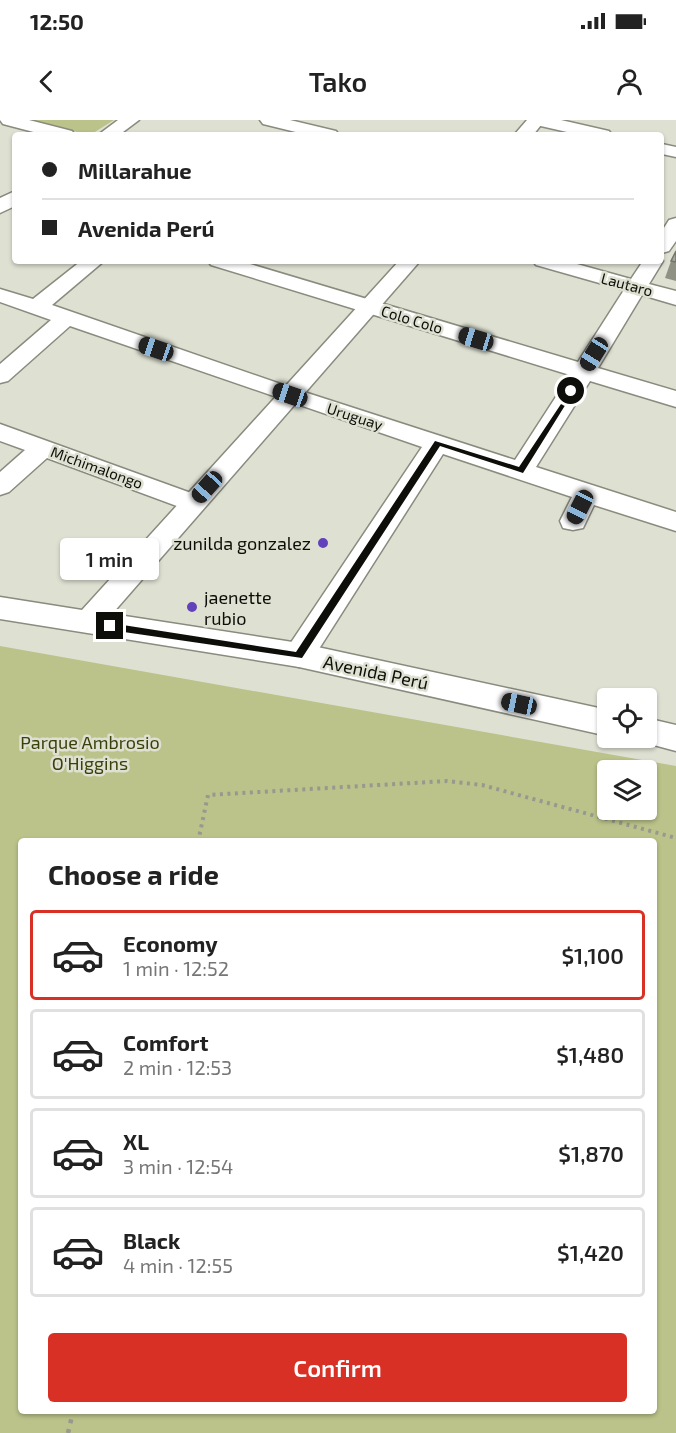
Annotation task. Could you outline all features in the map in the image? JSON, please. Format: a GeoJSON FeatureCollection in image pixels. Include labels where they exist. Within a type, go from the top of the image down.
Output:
{"type":"FeatureCollection","features":[{"type":"Feature","properties":{"kind":"street"},"geometry":{"type":"LineString","coordinates":[[9,120],[55,132]]}},
{"type":"Feature","properties":{"kind":"street"},"geometry":{"type":"LineString","coordinates":[[112,132],[130,120]]}},
{"type":"Feature","properties":{"kind":"street"},"geometry":{"type":"LineString","coordinates":[[257,132],[271,120],[318,132]]}},
{"type":"Feature","properties":{"kind":"street"},"geometry":{"type":"LineString","coordinates":[[526,132],[537,120],[590,132]]}},
{"type":"Feature","properties":{"kind":"street"},"geometry":{"type":"LineString","coordinates":[[664,243],[676,222]]}},
{"type":"Feature","properties":{"kind":"street"},"geometry":{"type":"LineString","coordinates":[[36,307],[90,264]]}},
{"type":"Feature","properties":{"kind":"street","name":"Colo Colo"},"geometry":{"type":"LineString","coordinates":[[228,264],[676,399]]}},
{"type":"Feature","properties":{"kind":"street"},"geometry":{"type":"LineString","coordinates":[[87,623],[407,264]]}},
{"type":"Feature","properties":{"kind":"street","name":"Lautaro"},"geometry":{"type":"LineString","coordinates":[[554,264],[676,298]]}},
{"type":"Feature","properties":{"kind":"street"},"geometry":{"type":"LineString","coordinates":[[521,471],[651,264]]}},
{"type":"Feature","properties":{"kind":"street","name":"Uruguay"},"geometry":{"type":"LineString","coordinates":[[0,295],[290,395],[676,522]]}},
{"type":"Feature","properties":{"kind":"street"},"geometry":{"type":"LineString","coordinates":[[0,376],[66,318]]}},
{"type":"Feature","properties":{"kind":"street","name":"Michimalongo"},"geometry":{"type":"LineString","coordinates":[[0,432],[193,502]]}},
{"type":"Feature","properties":{"kind":"street"},"geometry":{"type":"LineString","coordinates":[[299,655],[438,443]]}},
{"type":"Feature","properties":{"kind":"street"},"geometry":{"type":"LineString","coordinates":[[0,486],[44,447]]}},
{"type":"Feature","properties":{"kind":"street"},"geometry":{"type":"LineString","coordinates":[[573,521],[587,493]]}},
{"type":"Feature","properties":{"kind":"street","name":"Avenida Perú"},"geometry":{"type":"LineString","coordinates":[[0,608],[299,655],[597,721]]}},
{"type":"Feature","properties":{"kind":"street"},"geometry":{"type":"LineString","coordinates":[[657,734],[676,738]]}},
{"type":"Feature","properties":{"kind":"path"},"geometry":{"type":"LineString","coordinates":[[199,838],[208,795],[447,781],[482,785],[676,838]]}},
{"type":"Feature","properties":{"kind":"path"},"geometry":{"type":"LineString","coordinates":[[68,1433],[73,1414]]}},
{"type":"Feature","properties":{"kind":"green space"},"geometry":{"type":"Polygon","coordinates":[[[27,120],[114,120],[95,132],[77,132],[27,120]]]}},
{"type":"Feature","properties":{"kind":"green space","name":"Parque Ambrosio O'Higgins"},"geometry":{"type":"Polygon","coordinates":[[[0,646],[642,760],[597,760],[597,820],[657,820],[657,763],[676,766],[676,1433],[0,1433],[0,646]]]}},
{"type":"Feature","properties":{"kind":"building"},"geometry":{"type":"Polygon","coordinates":[[[676,251],[676,262],[671,261],[676,251]]]}},
{"type":"Feature","properties":{"kind":"place","name":"zunilda gonzalez"},"geometry":{"type":"Point","coordinates":[323,543]}},
{"type":"Feature","properties":{"kind":"place","name":"jaenette rubio"},"geometry":{"type":"Point","coordinates":[192,607]}},
{"type":"Feature","properties":{"kind":"route"},"geometry":{"type":"LineString","coordinates":[[110,626],[299,655],[438,443],[521,471],[571,391]]}}]}
